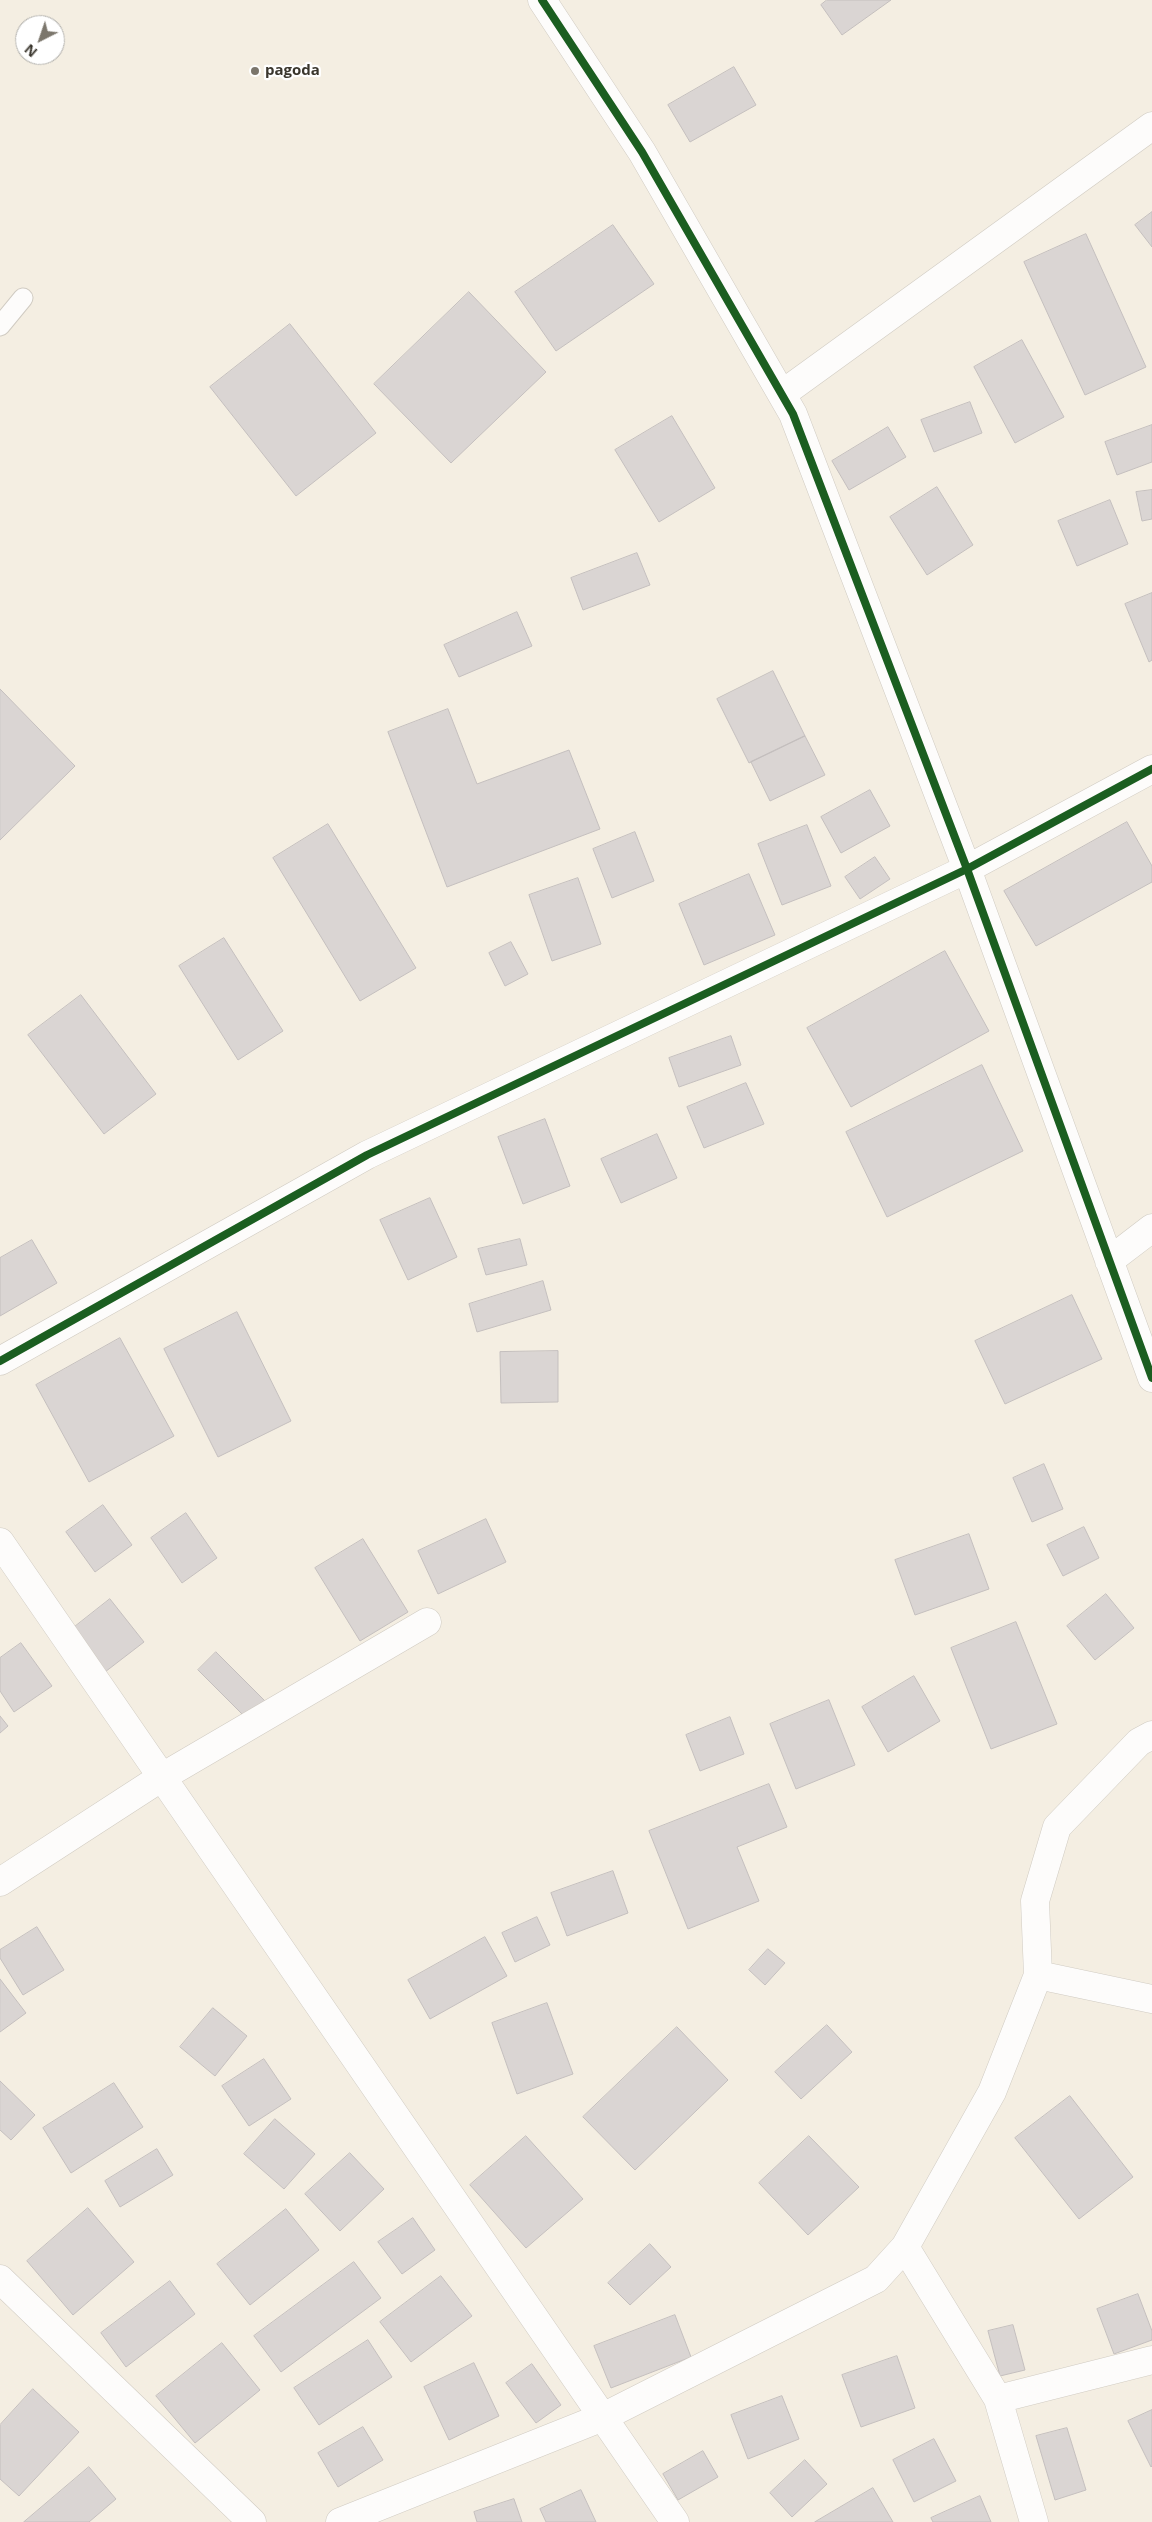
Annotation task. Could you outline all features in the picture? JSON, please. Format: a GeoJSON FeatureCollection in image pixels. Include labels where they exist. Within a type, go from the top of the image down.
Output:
{"type":"FeatureCollection","features":[{"type":"Feature","properties":{"kind":"street"},"geometry":{"type":"LineString","coordinates":[[542,0],[642,152],[793,414],[967,869],[1152,1378]]}},
{"type":"Feature","properties":{"kind":"street"},"geometry":{"type":"LineString","coordinates":[[782,394],[1152,126]]}},
{"type":"Feature","properties":{"kind":"street"},"geometry":{"type":"LineString","coordinates":[[0,1361],[367,1155],[967,869],[1152,769]]}},
{"type":"Feature","properties":{"kind":"street"},"geometry":{"type":"LineString","coordinates":[[1110,1261],[1152,1228]]}},
{"type":"Feature","properties":{"kind":"street"},"geometry":{"type":"LineString","coordinates":[[0,1542],[675,2522]]}},
{"type":"Feature","properties":{"kind":"street"},"geometry":{"type":"LineString","coordinates":[[0,1882],[162,1777],[427,1622]]}},
{"type":"Feature","properties":{"kind":"street"},"geometry":{"type":"LineString","coordinates":[[340,2522],[603,2417],[876,2279],[905,2247],[992,2092],[1038,1975],[1035,1901],[1057,1827],[1139,1742],[1152,1735]]}},
{"type":"Feature","properties":{"kind":"street"},"geometry":{"type":"LineString","coordinates":[[1038,1975],[1152,1999]]}},
{"type":"Feature","properties":{"kind":"street"},"geometry":{"type":"LineString","coordinates":[[905,2247],[998,2399],[1034,2522]]}},
{"type":"Feature","properties":{"kind":"street"},"geometry":{"type":"LineString","coordinates":[[0,2279],[252,2522]]}},
{"type":"Feature","properties":{"kind":"street"},"geometry":{"type":"LineString","coordinates":[[998,2399],[1152,2360]]}},
{"type":"Feature","properties":{"kind":"lane"},"geometry":{"type":"LineString","coordinates":[[0,326],[23,298]]}},
{"type":"Feature","properties":{"kind":"building"},"geometry":{"type":"Polygon","coordinates":[[[827,0],[891,0],[842,35],[821,5],[827,0]]]}},
{"type":"Feature","properties":{"kind":"building"},"geometry":{"type":"Polygon","coordinates":[[[734,67],[756,105],[690,142],[668,105],[734,67]]]}},
{"type":"Feature","properties":{"kind":"building"},"geometry":{"type":"Polygon","coordinates":[[[1152,212],[1152,247],[1135,225],[1152,212]]]}},
{"type":"Feature","properties":{"kind":"building"},"geometry":{"type":"Polygon","coordinates":[[[613,225],[654,284],[556,351],[515,292],[613,225]]]}},
{"type":"Feature","properties":{"kind":"building"},"geometry":{"type":"Polygon","coordinates":[[[1086,234],[1146,367],[1085,395],[1024,262],[1086,234]]]}},
{"type":"Feature","properties":{"kind":"building"},"geometry":{"type":"Polygon","coordinates":[[[469,292],[546,372],[451,463],[374,384],[469,292]]]}},
{"type":"Feature","properties":{"kind":"building"},"geometry":{"type":"Polygon","coordinates":[[[290,324],[376,433],[296,496],[210,387],[290,324]]]}},
{"type":"Feature","properties":{"kind":"building"},"geometry":{"type":"Polygon","coordinates":[[[1022,340],[1064,417],[1015,443],[974,367],[1022,340]]]}},
{"type":"Feature","properties":{"kind":"building"},"geometry":{"type":"Polygon","coordinates":[[[970,402],[982,433],[934,452],[921,420],[970,402]]]}},
{"type":"Feature","properties":{"kind":"building"},"geometry":{"type":"Polygon","coordinates":[[[672,416],[715,488],[659,522],[615,450],[672,416]]]}},
{"type":"Feature","properties":{"kind":"building"},"geometry":{"type":"Polygon","coordinates":[[[1152,425],[1152,462],[1117,475],[1105,442],[1152,425]]]}},
{"type":"Feature","properties":{"kind":"building"},"geometry":{"type":"Polygon","coordinates":[[[888,427],[906,457],[849,490],[832,461],[888,427]]]}},
{"type":"Feature","properties":{"kind":"building"},"geometry":{"type":"Polygon","coordinates":[[[937,487],[973,545],[927,575],[890,517],[937,487]]]}},
{"type":"Feature","properties":{"kind":"building"},"geometry":{"type":"Polygon","coordinates":[[[1152,490],[1152,519],[1142,521],[1136,492],[1152,490]]]}},
{"type":"Feature","properties":{"kind":"building"},"geometry":{"type":"Polygon","coordinates":[[[1110,500],[1128,544],[1077,566],[1058,521],[1110,500]]]}},
{"type":"Feature","properties":{"kind":"building"},"geometry":{"type":"Polygon","coordinates":[[[637,553],[650,585],[583,610],[571,578],[637,553]]]}},
{"type":"Feature","properties":{"kind":"building"},"geometry":{"type":"Polygon","coordinates":[[[1152,593],[1152,660],[1149,662],[1125,604],[1152,593]]]}},
{"type":"Feature","properties":{"kind":"building"},"geometry":{"type":"Polygon","coordinates":[[[517,612],[532,646],[459,677],[444,645],[517,612]]]}},
{"type":"Feature","properties":{"kind":"building"},"geometry":{"type":"Polygon","coordinates":[[[773,671],[805,736],[749,763],[717,699],[773,671]]]}},
{"type":"Feature","properties":{"kind":"building"},"geometry":{"type":"Polygon","coordinates":[[[0,689],[75,766],[0,840],[0,689]]]}},
{"type":"Feature","properties":{"kind":"building"},"geometry":{"type":"Polygon","coordinates":[[[448,709],[477,784],[569,750],[600,829],[447,887],[388,732],[448,709]]]}},
{"type":"Feature","properties":{"kind":"building"},"geometry":{"type":"Polygon","coordinates":[[[805,736],[825,775],[770,801],[751,762],[805,736]]]}},
{"type":"Feature","properties":{"kind":"building"},"geometry":{"type":"Polygon","coordinates":[[[870,790],[890,826],[841,853],[821,817],[870,790]]]}},
{"type":"Feature","properties":{"kind":"building"},"geometry":{"type":"Polygon","coordinates":[[[1127,822],[1152,866],[1152,882],[1036,946],[1004,891],[1127,822]]]}},
{"type":"Feature","properties":{"kind":"building"},"geometry":{"type":"Polygon","coordinates":[[[328,824],[416,968],[360,1001],[273,858],[328,824]]]}},
{"type":"Feature","properties":{"kind":"building"},"geometry":{"type":"Polygon","coordinates":[[[807,825],[831,886],[782,905],[758,844],[807,825]]]}},
{"type":"Feature","properties":{"kind":"building"},"geometry":{"type":"Polygon","coordinates":[[[635,832],[654,881],[612,898],[593,849],[635,832]]]}},
{"type":"Feature","properties":{"kind":"building"},"geometry":{"type":"Polygon","coordinates":[[[875,857],[890,879],[860,899],[845,877],[875,857]]]}},
{"type":"Feature","properties":{"kind":"building"},"geometry":{"type":"Polygon","coordinates":[[[749,874],[775,935],[704,965],[679,904],[749,874]]]}},
{"type":"Feature","properties":{"kind":"building"},"geometry":{"type":"Polygon","coordinates":[[[578,878],[601,944],[552,961],[529,895],[578,878]]]}},
{"type":"Feature","properties":{"kind":"building"},"geometry":{"type":"Polygon","coordinates":[[[224,938],[283,1031],[238,1060],[179,966],[224,938]]]}},
{"type":"Feature","properties":{"kind":"building"},"geometry":{"type":"Polygon","coordinates":[[[511,942],[528,974],[505,986],[489,953],[511,942]]]}},
{"type":"Feature","properties":{"kind":"building"},"geometry":{"type":"Polygon","coordinates":[[[945,951],[989,1031],[851,1107],[807,1028],[945,951]]]}},
{"type":"Feature","properties":{"kind":"building"},"geometry":{"type":"Polygon","coordinates":[[[81,995],[156,1094],[104,1134],[28,1035],[81,995]]]}},
{"type":"Feature","properties":{"kind":"building"},"geometry":{"type":"Polygon","coordinates":[[[731,1036],[741,1065],[679,1087],[669,1058],[731,1036]]]}},
{"type":"Feature","properties":{"kind":"building"},"geometry":{"type":"Polygon","coordinates":[[[982,1065],[1023,1151],[887,1217],[846,1132],[982,1065]]]}},
{"type":"Feature","properties":{"kind":"building"},"geometry":{"type":"Polygon","coordinates":[[[746,1083],[764,1124],[704,1148],[687,1107],[746,1083]]]}},
{"type":"Feature","properties":{"kind":"building"},"geometry":{"type":"Polygon","coordinates":[[[545,1119],[570,1186],[523,1204],[498,1137],[545,1119]]]}},
{"type":"Feature","properties":{"kind":"building"},"geometry":{"type":"Polygon","coordinates":[[[657,1134],[677,1178],[621,1203],[601,1159],[657,1134]]]}},
{"type":"Feature","properties":{"kind":"building"},"geometry":{"type":"Polygon","coordinates":[[[430,1198],[457,1257],[408,1280],[380,1220],[430,1198]]]}},
{"type":"Feature","properties":{"kind":"building"},"geometry":{"type":"Polygon","coordinates":[[[520,1239],[527,1265],[486,1275],[478,1249],[520,1239]]]}},
{"type":"Feature","properties":{"kind":"building"},"geometry":{"type":"Polygon","coordinates":[[[32,1240],[57,1283],[0,1316],[0,1258],[32,1240]]]}},
{"type":"Feature","properties":{"kind":"building"},"geometry":{"type":"Polygon","coordinates":[[[543,1281],[551,1310],[477,1332],[469,1304],[543,1281]]]}},
{"type":"Feature","properties":{"kind":"building"},"geometry":{"type":"Polygon","coordinates":[[[1072,1295],[1102,1359],[1005,1404],[975,1341],[1072,1295]]]}},
{"type":"Feature","properties":{"kind":"building"},"geometry":{"type":"Polygon","coordinates":[[[237,1312],[291,1421],[218,1457],[164,1349],[237,1312]]]}},
{"type":"Feature","properties":{"kind":"building"},"geometry":{"type":"Polygon","coordinates":[[[120,1338],[174,1436],[89,1482],[36,1385],[120,1338]]]}},
{"type":"Feature","properties":{"kind":"building"},"geometry":{"type":"Polygon","coordinates":[[[558,1351],[558,1402],[501,1403],[500,1352],[558,1351]]]}},
{"type":"Feature","properties":{"kind":"building"},"geometry":{"type":"Polygon","coordinates":[[[1044,1464],[1063,1509],[1032,1522],[1013,1478],[1044,1464]]]}},
{"type":"Feature","properties":{"kind":"building"},"geometry":{"type":"Polygon","coordinates":[[[103,1505],[132,1545],[95,1572],[66,1532],[103,1505]]]}},
{"type":"Feature","properties":{"kind":"building"},"geometry":{"type":"Polygon","coordinates":[[[186,1513],[217,1558],[182,1583],[151,1538],[186,1513]]]}},
{"type":"Feature","properties":{"kind":"building"},"geometry":{"type":"Polygon","coordinates":[[[486,1519],[506,1562],[438,1594],[418,1551],[486,1519]]]}},
{"type":"Feature","properties":{"kind":"building"},"geometry":{"type":"Polygon","coordinates":[[[1084,1527],[1099,1558],[1063,1576],[1047,1545],[1084,1527]]]}},
{"type":"Feature","properties":{"kind":"building"},"geometry":{"type":"Polygon","coordinates":[[[969,1534],[989,1589],[915,1615],[895,1560],[969,1534]]]}},
{"type":"Feature","properties":{"kind":"building"},"geometry":{"type":"Polygon","coordinates":[[[363,1539],[408,1612],[360,1641],[315,1568],[363,1539]]]}},
{"type":"Feature","properties":{"kind":"building"},"geometry":{"type":"Polygon","coordinates":[[[1106,1594],[1134,1628],[1095,1660],[1067,1626],[1106,1594]]]}},
{"type":"Feature","properties":{"kind":"building"},"geometry":{"type":"Polygon","coordinates":[[[110,1599],[144,1642],[105,1672],[72,1629],[110,1599]]]}},
{"type":"Feature","properties":{"kind":"building"},"geometry":{"type":"Polygon","coordinates":[[[1016,1622],[1057,1724],[991,1749],[951,1648],[1016,1622]]]}},
{"type":"Feature","properties":{"kind":"building"},"geometry":{"type":"Polygon","coordinates":[[[21,1643],[52,1686],[14,1712],[0,1691],[0,1658],[21,1643]]]}},
{"type":"Feature","properties":{"kind":"building"},"geometry":{"type":"Polygon","coordinates":[[[216,1652],[266,1702],[248,1720],[198,1670],[216,1652]]]}},
{"type":"Feature","properties":{"kind":"building"},"geometry":{"type":"Polygon","coordinates":[[[914,1676],[940,1721],[888,1752],[862,1707],[914,1676]]]}},
{"type":"Feature","properties":{"kind":"building"},"geometry":{"type":"Polygon","coordinates":[[[829,1700],[855,1765],[796,1789],[770,1724],[829,1700]]]}},
{"type":"Feature","properties":{"kind":"building"},"geometry":{"type":"Polygon","coordinates":[[[0,1716],[8,1726],[0,1733],[0,1716]]]}},
{"type":"Feature","properties":{"kind":"building"},"geometry":{"type":"Polygon","coordinates":[[[730,1717],[744,1754],[700,1771],[686,1735],[730,1717]]]}},
{"type":"Feature","properties":{"kind":"building"},"geometry":{"type":"Polygon","coordinates":[[[769,1784],[787,1827],[737,1847],[759,1901],[688,1929],[649,1831],[769,1784]]]}},
{"type":"Feature","properties":{"kind":"building"},"geometry":{"type":"Polygon","coordinates":[[[613,1871],[628,1913],[567,1936],[551,1893],[613,1871]]]}},
{"type":"Feature","properties":{"kind":"building"},"geometry":{"type":"Polygon","coordinates":[[[537,1917],[550,1945],[515,1962],[502,1933],[537,1917]]]}},
{"type":"Feature","properties":{"kind":"building"},"geometry":{"type":"Polygon","coordinates":[[[37,1927],[64,1970],[23,1995],[0,1958],[0,1950],[37,1927]]]}},
{"type":"Feature","properties":{"kind":"building"},"geometry":{"type":"Polygon","coordinates":[[[485,1937],[507,1976],[430,2019],[408,1980],[485,1937]]]}},
{"type":"Feature","properties":{"kind":"building"},"geometry":{"type":"Polygon","coordinates":[[[768,1949],[785,1963],[765,1985],[749,1970],[768,1949]]]}},
{"type":"Feature","properties":{"kind":"building"},"geometry":{"type":"Polygon","coordinates":[[[0,1979],[26,2013],[0,2032],[0,1979]]]}},
{"type":"Feature","properties":{"kind":"building"},"geometry":{"type":"Polygon","coordinates":[[[547,2003],[573,2074],[517,2094],[492,2023],[547,2003]]]}},
{"type":"Feature","properties":{"kind":"building"},"geometry":{"type":"Polygon","coordinates":[[[213,2008],[247,2036],[215,2076],[180,2047],[213,2008]]]}},
{"type":"Feature","properties":{"kind":"building"},"geometry":{"type":"Polygon","coordinates":[[[827,2025],[852,2052],[801,2099],[775,2072],[827,2025]]]}},
{"type":"Feature","properties":{"kind":"building"},"geometry":{"type":"Polygon","coordinates":[[[677,2027],[728,2080],[635,2170],[583,2117],[677,2027]]]}},
{"type":"Feature","properties":{"kind":"building"},"geometry":{"type":"Polygon","coordinates":[[[264,2059],[291,2099],[249,2126],[222,2086],[264,2059]]]}},
{"type":"Feature","properties":{"kind":"building"},"geometry":{"type":"Polygon","coordinates":[[[0,2081],[35,2115],[11,2140],[0,2130],[0,2081]]]}},
{"type":"Feature","properties":{"kind":"building"},"geometry":{"type":"Polygon","coordinates":[[[114,2083],[143,2127],[71,2173],[43,2128],[114,2083]]]}},
{"type":"Feature","properties":{"kind":"building"},"geometry":{"type":"Polygon","coordinates":[[[1070,2096],[1133,2177],[1079,2219],[1015,2138],[1070,2096]]]}},
{"type":"Feature","properties":{"kind":"building"},"geometry":{"type":"Polygon","coordinates":[[[275,2119],[315,2154],[284,2189],[244,2154],[275,2119]]]}},
{"type":"Feature","properties":{"kind":"building"},"geometry":{"type":"Polygon","coordinates":[[[526,2136],[583,2199],[526,2248],[470,2185],[526,2136]]]}},
{"type":"Feature","properties":{"kind":"building"},"geometry":{"type":"Polygon","coordinates":[[[809,2136],[859,2187],[808,2235],[759,2183],[809,2136]]]}},
{"type":"Feature","properties":{"kind":"building"},"geometry":{"type":"Polygon","coordinates":[[[157,2149],[173,2175],[120,2207],[105,2181],[157,2149]]]}},
{"type":"Feature","properties":{"kind":"building"},"geometry":{"type":"Polygon","coordinates":[[[350,2153],[384,2189],[340,2231],[305,2194],[350,2153]]]}},
{"type":"Feature","properties":{"kind":"building"},"geometry":{"type":"Polygon","coordinates":[[[88,2208],[134,2262],[73,2315],[27,2261],[88,2208]]]}},
{"type":"Feature","properties":{"kind":"building"},"geometry":{"type":"Polygon","coordinates":[[[286,2209],[319,2250],[250,2305],[217,2264],[286,2209]]]}},
{"type":"Feature","properties":{"kind":"building"},"geometry":{"type":"Polygon","coordinates":[[[413,2218],[435,2250],[402,2274],[378,2242],[413,2218]]]}},
{"type":"Feature","properties":{"kind":"building"},"geometry":{"type":"Polygon","coordinates":[[[650,2244],[671,2267],[630,2305],[608,2283],[650,2244]]]}},
{"type":"Feature","properties":{"kind":"building"},"geometry":{"type":"Polygon","coordinates":[[[354,2262],[381,2298],[281,2372],[254,2336],[354,2262]]]}},
{"type":"Feature","properties":{"kind":"building"},"geometry":{"type":"Polygon","coordinates":[[[441,2276],[472,2316],[411,2362],[380,2322],[441,2276]]]}},
{"type":"Feature","properties":{"kind":"building"},"geometry":{"type":"Polygon","coordinates":[[[170,2281],[195,2314],[126,2367],[101,2333],[170,2281]]]}},
{"type":"Feature","properties":{"kind":"building"},"geometry":{"type":"Polygon","coordinates":[[[1138,2294],[1152,2331],[1152,2340],[1114,2354],[1097,2309],[1138,2294]]]}},
{"type":"Feature","properties":{"kind":"building"},"geometry":{"type":"Polygon","coordinates":[[[675,2315],[691,2357],[611,2388],[594,2346],[675,2315]]]}},
{"type":"Feature","properties":{"kind":"building"},"geometry":{"type":"Polygon","coordinates":[[[1013,2325],[1025,2370],[1000,2376],[988,2331],[1013,2325]]]}},
{"type":"Feature","properties":{"kind":"building"},"geometry":{"type":"Polygon","coordinates":[[[368,2340],[392,2377],[319,2425],[294,2388],[368,2340]]]}},
{"type":"Feature","properties":{"kind":"building"},"geometry":{"type":"Polygon","coordinates":[[[222,2343],[260,2390],[195,2443],[156,2396],[222,2343]]]}},
{"type":"Feature","properties":{"kind":"building"},"geometry":{"type":"Polygon","coordinates":[[[897,2356],[915,2408],[861,2427],[842,2375],[897,2356]]]}},
{"type":"Feature","properties":{"kind":"building"},"geometry":{"type":"Polygon","coordinates":[[[474,2363],[499,2416],[449,2440],[424,2387],[474,2363]]]}},
{"type":"Feature","properties":{"kind":"building"},"geometry":{"type":"Polygon","coordinates":[[[532,2364],[561,2405],[536,2423],[506,2383],[532,2364]]]}},
{"type":"Feature","properties":{"kind":"building"},"geometry":{"type":"Polygon","coordinates":[[[33,2389],[79,2432],[19,2496],[0,2479],[0,2425],[33,2389]]]}},
{"type":"Feature","properties":{"kind":"building"},"geometry":{"type":"Polygon","coordinates":[[[782,2396],[799,2439],[748,2459],[731,2415],[782,2396]]]}},
{"type":"Feature","properties":{"kind":"building"},"geometry":{"type":"Polygon","coordinates":[[[1152,2410],[1152,2466],[1151,2467],[1128,2421],[1152,2410]]]}},
{"type":"Feature","properties":{"kind":"building"},"geometry":{"type":"Polygon","coordinates":[[[363,2427],[383,2460],[338,2487],[318,2453],[363,2427]]]}},
{"type":"Feature","properties":{"kind":"building"},"geometry":{"type":"Polygon","coordinates":[[[1067,2428],[1086,2490],[1055,2500],[1036,2436],[1067,2428]]]}},
{"type":"Feature","properties":{"kind":"building"},"geometry":{"type":"Polygon","coordinates":[[[934,2439],[956,2481],[914,2502],[893,2460],[934,2439]]]}},
{"type":"Feature","properties":{"kind":"building"},"geometry":{"type":"Polygon","coordinates":[[[703,2451],[718,2477],[678,2500],[663,2474],[703,2451]]]}},
{"type":"Feature","properties":{"kind":"building"},"geometry":{"type":"Polygon","coordinates":[[[805,2460],[827,2484],[792,2517],[770,2493],[805,2460]]]}},
{"type":"Feature","properties":{"kind":"building"},"geometry":{"type":"Polygon","coordinates":[[[89,2467],[116,2499],[89,2522],[24,2522],[89,2467]]]}},
{"type":"Feature","properties":{"kind":"building"},"geometry":{"type":"Polygon","coordinates":[[[873,2488],[893,2522],[815,2522],[873,2488]]]}},
{"type":"Feature","properties":{"kind":"building"},"geometry":{"type":"Polygon","coordinates":[[[581,2490],[596,2522],[546,2522],[540,2509],[581,2490]]]}},
{"type":"Feature","properties":{"kind":"building"},"geometry":{"type":"Polygon","coordinates":[[[980,2496],[991,2522],[933,2522],[931,2518],[980,2496]]]}},
{"type":"Feature","properties":{"kind":"building"},"geometry":{"type":"Polygon","coordinates":[[[514,2499],[522,2522],[477,2522],[474,2512],[514,2499]]]}},
{"type":"Feature","properties":{"kind":"cycle path"},"geometry":{"type":"LineString","coordinates":[[542,0],[642,152],[793,414],[967,869],[1152,1378]]}},
{"type":"Feature","properties":{"kind":"cycle path"},"geometry":{"type":"LineString","coordinates":[[0,1361],[367,1155],[967,869],[1152,769]]}},
{"type":"Feature","properties":{"kind":"place","name":"pagoda"},"geometry":{"type":"Point","coordinates":[255,71]}}]}
